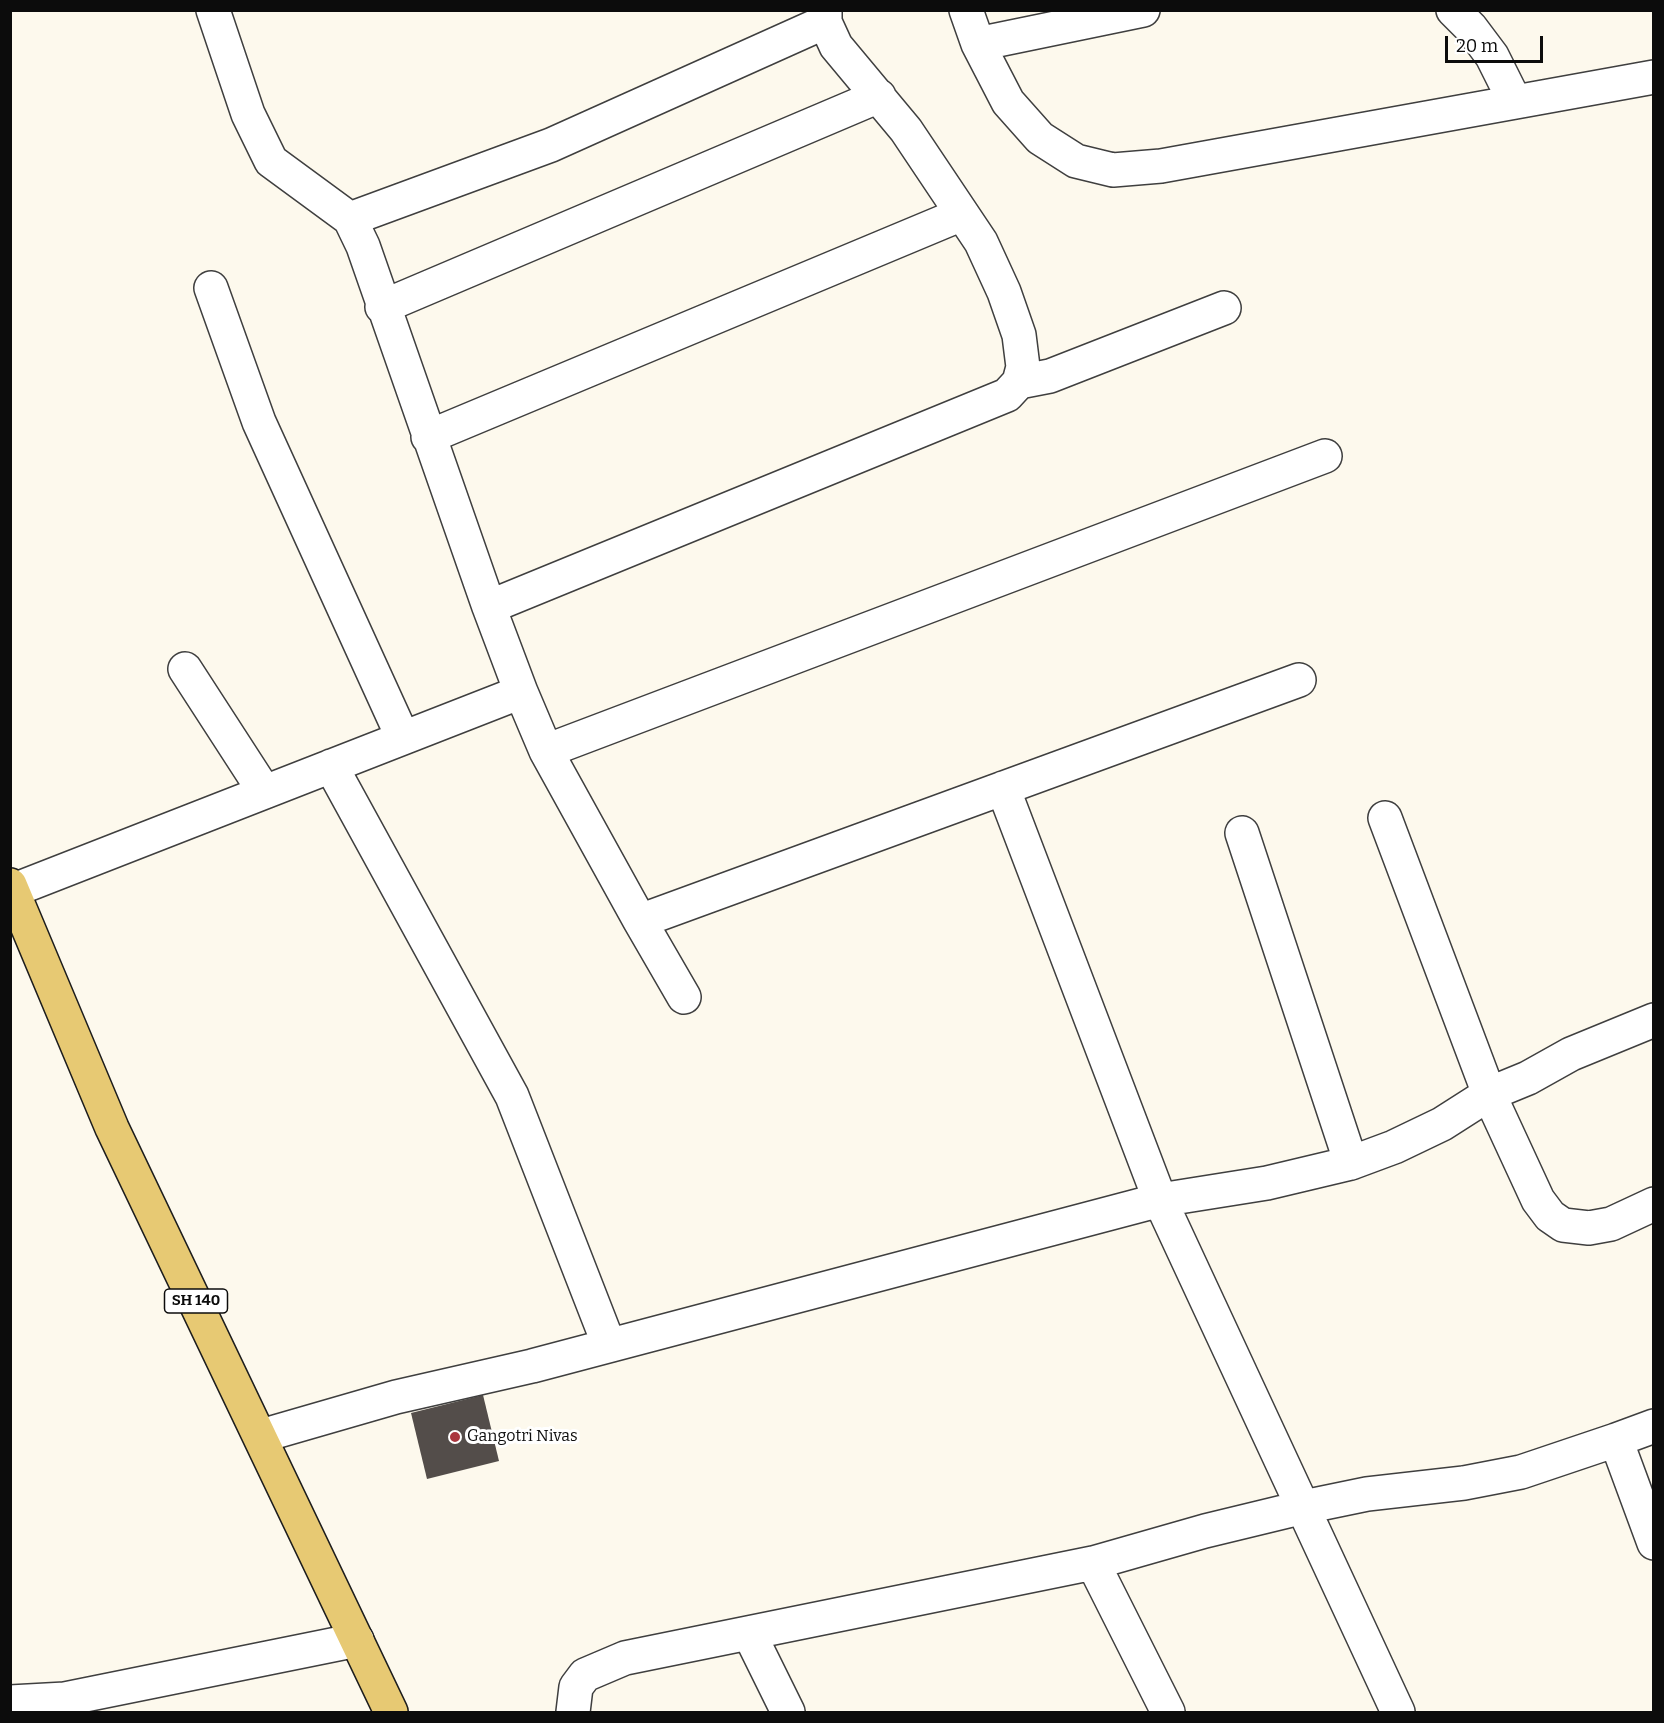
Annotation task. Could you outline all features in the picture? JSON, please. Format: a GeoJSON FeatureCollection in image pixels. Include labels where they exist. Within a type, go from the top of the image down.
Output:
{"type":"FeatureCollection","features":[{"type":"Feature","properties":{"kind":"main road","name":"SH 140"},"geometry":{"type":"LineString","coordinates":[[12,888],[112,1128],[261,1436],[391,1713]]}},
{"type":"Feature","properties":{"kind":"street"},"geometry":{"type":"LineString","coordinates":[[213,10],[249,114],[271,161],[350,219],[363,246],[382,307],[489,607],[546,751],[684,997]]}},
{"type":"Feature","properties":{"kind":"street"},"geometry":{"type":"LineString","coordinates":[[966,10],[978,44],[1008,102],[1040,138],[1076,162],[1113,170],[1161,166],[1653,77]]}},
{"type":"Feature","properties":{"kind":"street"},"geometry":{"type":"LineString","coordinates":[[978,44],[1143,10]]}},
{"type":"Feature","properties":{"kind":"street"},"geometry":{"type":"LineString","coordinates":[[1453,10],[1471,28],[1492,56],[1515,102]]}},
{"type":"Feature","properties":{"kind":"street"},"geometry":{"type":"LineString","coordinates":[[350,219],[551,145],[825,16],[836,46],[906,129],[981,242],[1004,292],[1019,334],[1023,367],[1019,382],[1007,395],[489,607]]}},
{"type":"Feature","properties":{"kind":"street"},"geometry":{"type":"LineString","coordinates":[[382,307],[879,96]]}},
{"type":"Feature","properties":{"kind":"street"},"geometry":{"type":"LineString","coordinates":[[428,437],[962,214]]}},
{"type":"Feature","properties":{"kind":"street"},"geometry":{"type":"LineString","coordinates":[[211,288],[259,422],[403,738]]}},
{"type":"Feature","properties":{"kind":"street"},"geometry":{"type":"LineString","coordinates":[[1019,382],[1050,376],[1224,308]]}},
{"type":"Feature","properties":{"kind":"street"},"geometry":{"type":"LineString","coordinates":[[546,751],[1325,456]]}},
{"type":"Feature","properties":{"kind":"street"},"geometry":{"type":"LineString","coordinates":[[184,669],[264,791]]}},
{"type":"Feature","properties":{"kind":"street"},"geometry":{"type":"LineString","coordinates":[[640,921],[1299,680]]}},
{"type":"Feature","properties":{"kind":"street"},"geometry":{"type":"LineString","coordinates":[[12,888],[521,692]]}},
{"type":"Feature","properties":{"kind":"street"},"geometry":{"type":"LineString","coordinates":[[331,766],[512,1096],[609,1345]]}},
{"type":"Feature","properties":{"kind":"street"},"geometry":{"type":"LineString","coordinates":[[1003,788],[1160,1200],[1398,1713]]}},
{"type":"Feature","properties":{"kind":"street"},"geometry":{"type":"LineString","coordinates":[[1385,818],[1489,1094],[1538,1200],[1550,1216],[1563,1225],[1588,1228],[1611,1224],[1653,1204]]}},
{"type":"Feature","properties":{"kind":"street"},"geometry":{"type":"LineString","coordinates":[[1242,833],[1351,1163]]}},
{"type":"Feature","properties":{"kind":"street"},"geometry":{"type":"LineString","coordinates":[[261,1436],[396,1397],[532,1366],[1160,1200],[1268,1183],[1351,1163],[1394,1147],[1442,1124],[1489,1094],[1528,1078],[1571,1053],[1653,1020]]}},
{"type":"Feature","properties":{"kind":"street"},"geometry":{"type":"LineString","coordinates":[[573,1713],[576,1687],[585,1675],[625,1658],[1093,1563],[1205,1531],[1304,1507],[1367,1494],[1464,1483],[1521,1472],[1653,1426]]}},
{"type":"Feature","properties":{"kind":"street"},"geometry":{"type":"LineString","coordinates":[[1616,1440],[1653,1543]]}},
{"type":"Feature","properties":{"kind":"street"},"geometry":{"type":"LineString","coordinates":[[1093,1563],[1168,1713]]}},
{"type":"Feature","properties":{"kind":"street"},"geometry":{"type":"LineString","coordinates":[[749,1633],[788,1713]]}},
{"type":"Feature","properties":{"kind":"street"},"geometry":{"type":"LineString","coordinates":[[10,1702],[65,1699],[357,1640]]}},
{"type":"Feature","properties":{"kind":"building","name":"Gangotri Nivas"},"geometry":{"type":"Polygon","coordinates":[[[483,1395],[499,1461],[427,1479],[411,1413],[483,1395]]]}},
{"type":"Feature","properties":{"kind":"place","name":"Gangotri Nivas"},"geometry":{"type":"Point","coordinates":[455,1437]}}]}
